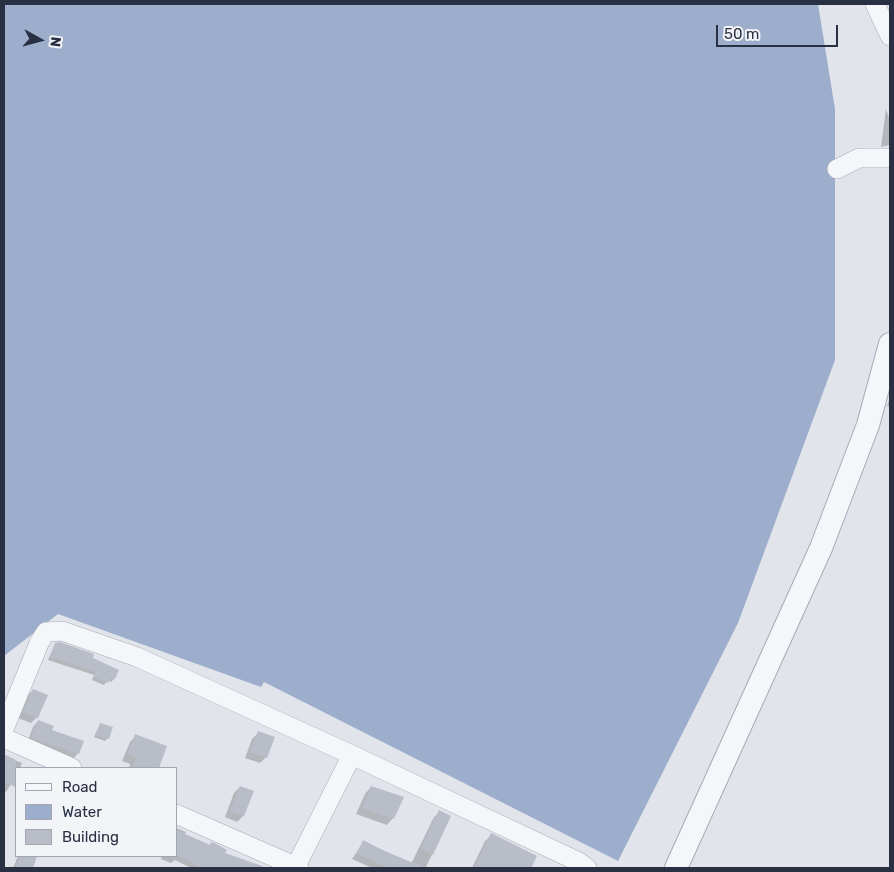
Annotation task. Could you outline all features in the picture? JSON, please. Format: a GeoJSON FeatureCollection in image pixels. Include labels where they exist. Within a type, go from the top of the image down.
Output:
{"type":"FeatureCollection","features":[{"type":"Feature","properties":{"kind":"street"},"geometry":{"type":"LineString","coordinates":[[875,4],[890,36]]}},
{"type":"Feature","properties":{"kind":"street"},"geometry":{"type":"LineString","coordinates":[[837,169],[859,158],[890,158]]}},
{"type":"Feature","properties":{"kind":"street"},"geometry":{"type":"LineString","coordinates":[[676,868],[821,548],[868,425],[890,344]]}},
{"type":"Feature","properties":{"kind":"street"},"geometry":{"type":"LineString","coordinates":[[4,729],[40,641],[46,632],[54,630],[137,657],[352,755],[571,858],[587,868]]}},
{"type":"Feature","properties":{"kind":"street"},"geometry":{"type":"LineString","coordinates":[[4,738],[70,767]]}},
{"type":"Feature","properties":{"kind":"street"},"geometry":{"type":"LineString","coordinates":[[178,815],[297,868],[352,755]]}},
{"type":"Feature","properties":{"kind":"water"},"geometry":{"type":"Polygon","coordinates":[[[4,4],[818,4],[835,109],[835,360],[738,623],[618,861],[264,682],[261,687],[58,614],[4,656],[4,4]]]}},
{"type":"Feature","properties":{"kind":"building"},"geometry":{"type":"Polygon","coordinates":[[[60,642],[94,654],[93,658],[119,670],[115,679],[110,678],[108,683],[94,677],[96,672],[50,657],[55,643],[60,642]]]}},
{"type":"Feature","properties":{"kind":"building"},"geometry":{"type":"Polygon","coordinates":[[[33,689],[48,695],[38,718],[23,712],[33,689]]]}},
{"type":"Feature","properties":{"kind":"building"},"geometry":{"type":"Polygon","coordinates":[[[38,720],[54,726],[52,730],[84,741],[79,754],[31,738],[38,720]]]}},
{"type":"Feature","properties":{"kind":"building"},"geometry":{"type":"Polygon","coordinates":[[[100,723],[113,727],[109,739],[96,735],[100,723]]]}},
{"type":"Feature","properties":{"kind":"building"},"geometry":{"type":"Polygon","coordinates":[[[258,731],[275,737],[267,758],[250,752],[258,731]]]}},
{"type":"Feature","properties":{"kind":"building"},"geometry":{"type":"Polygon","coordinates":[[[135,734],[167,746],[159,767],[132,767],[136,758],[128,754],[135,734]]]}},
{"type":"Feature","properties":{"kind":"building"},"geometry":{"type":"Polygon","coordinates":[[[4,754],[16,760],[16,767],[15,787],[4,782],[4,754]]]}},
{"type":"Feature","properties":{"kind":"building"},"geometry":{"type":"Polygon","coordinates":[[[240,786],[254,791],[244,816],[230,811],[240,786]]]}},
{"type":"Feature","properties":{"kind":"building"},"geometry":{"type":"Polygon","coordinates":[[[371,786],[404,797],[394,819],[362,808],[371,786]]]}},
{"type":"Feature","properties":{"kind":"building"},"geometry":{"type":"Polygon","coordinates":[[[439,810],[451,816],[433,855],[421,848],[439,810]]]}},
{"type":"Feature","properties":{"kind":"building"},"geometry":{"type":"Polygon","coordinates":[[[178,831],[210,845],[211,842],[215,843],[227,850],[225,853],[262,866],[261,868],[202,868],[178,856],[178,831]]]}},
{"type":"Feature","properties":{"kind":"building"},"geometry":{"type":"Polygon","coordinates":[[[491,833],[537,856],[531,868],[474,868],[491,833]]]}},
{"type":"Feature","properties":{"kind":"building"},"geometry":{"type":"Polygon","coordinates":[[[363,840],[425,868],[388,868],[357,853],[363,840]]]}},
{"type":"Feature","properties":{"kind":"building"},"geometry":{"type":"Polygon","coordinates":[[[20,857],[37,857],[33,868],[16,868],[20,857]]]}}]}
